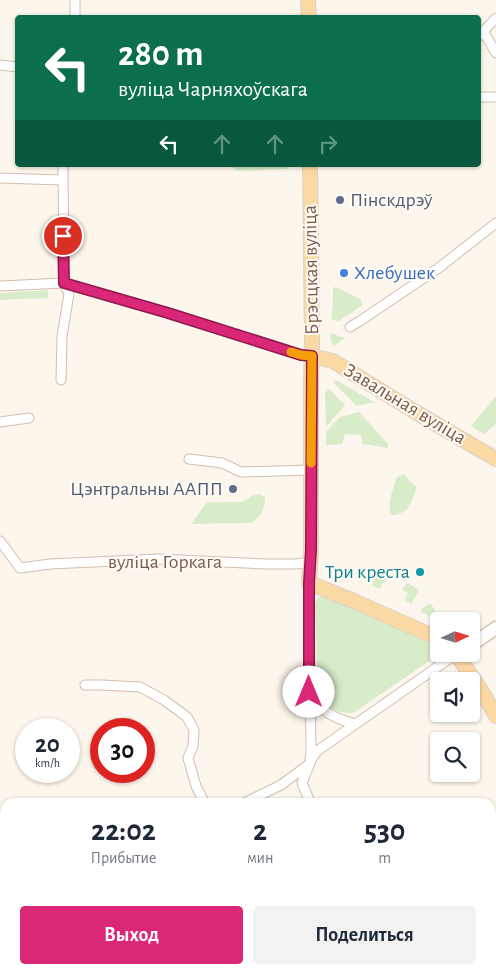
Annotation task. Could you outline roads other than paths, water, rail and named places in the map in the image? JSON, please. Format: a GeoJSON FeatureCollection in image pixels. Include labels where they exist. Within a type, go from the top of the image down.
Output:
{"type":"FeatureCollection","features":[{"type":"Feature","properties":{"kind":"main road"},"geometry":{"type":"LineString","coordinates":[[308,0],[309,15]]}},
{"type":"Feature","properties":{"kind":"main road","name":"Брэсцкая вуліца"},"geometry":{"type":"LineString","coordinates":[[309,583],[311,562],[312,356],[310,167]]}},
{"type":"Feature","properties":{"kind":"main road","name":"Завальная вуліца"},"geometry":{"type":"LineString","coordinates":[[312,356],[332,361],[496,459]]}},
{"type":"Feature","properties":{"kind":"main road"},"geometry":{"type":"LineString","coordinates":[[309,583],[430,635]]}},
{"type":"Feature","properties":{"kind":"main road"},"geometry":{"type":"LineString","coordinates":[[480,640],[496,628]]}},
{"type":"Feature","properties":{"kind":"main road"},"geometry":{"type":"LineString","coordinates":[[462,662],[496,716]]}},
{"type":"Feature","properties":{"kind":"street"},"geometry":{"type":"LineString","coordinates":[[75,0],[75,15]]}},
{"type":"Feature","properties":{"kind":"street"},"geometry":{"type":"LineString","coordinates":[[496,18],[481,34],[496,54]]}},
{"type":"Feature","properties":{"kind":"street"},"geometry":{"type":"LineString","coordinates":[[0,65],[15,68]]}},
{"type":"Feature","properties":{"kind":"street"},"geometry":{"type":"LineString","coordinates":[[481,97],[496,97]]}},
{"type":"Feature","properties":{"kind":"street"},"geometry":{"type":"LineString","coordinates":[[61,380],[62,336],[69,294],[64,283],[63,167]]}},
{"type":"Feature","properties":{"kind":"street"},"geometry":{"type":"LineString","coordinates":[[0,178],[62,180]]}},
{"type":"Feature","properties":{"kind":"street"},"geometry":{"type":"LineString","coordinates":[[350,327],[440,267],[496,224]]}},
{"type":"Feature","properties":{"kind":"street"},"geometry":{"type":"LineString","coordinates":[[0,286],[64,283],[301,355],[312,356]]}},
{"type":"Feature","properties":{"kind":"street"},"geometry":{"type":"LineString","coordinates":[[0,422],[29,418]]}},
{"type":"Feature","properties":{"kind":"street"},"geometry":{"type":"LineString","coordinates":[[189,459],[222,464],[241,472],[311,470]]}},
{"type":"Feature","properties":{"kind":"street","name":"вуліца Горкага"},"geometry":{"type":"LineString","coordinates":[[0,541],[20,568],[50,564],[158,559],[266,564],[311,562]]}},
{"type":"Feature","properties":{"kind":"street","name":"Брэсцкая вуліца"},"geometry":{"type":"LineString","coordinates":[[308,798],[302,783],[309,764],[311,750],[309,583]]}},
{"type":"Feature","properties":{"kind":"street"},"geometry":{"type":"LineString","coordinates":[[254,798],[281,785],[309,764],[317,751],[444,662]]}},
{"type":"Feature","properties":{"kind":"street"},"geometry":{"type":"LineString","coordinates":[[85,685],[102,684],[140,687],[164,700],[187,717],[194,730],[188,758],[196,786],[202,798]]}},
{"type":"Feature","properties":{"kind":"street"},"geometry":{"type":"LineString","coordinates":[[309,692],[316,703],[331,716],[355,724]]}},
{"type":"Feature","properties":{"kind":"place","name":"Пінскдрэў"},"geometry":{"type":"Point","coordinates":[340,200]}},
{"type":"Feature","properties":{"kind":"place","name":"Хлебушек"},"geometry":{"type":"Point","coordinates":[344,273]}},
{"type":"Feature","properties":{"kind":"place","name":"Цэнтральны ААПП"},"geometry":{"type":"Point","coordinates":[233,489]}},
{"type":"Feature","properties":{"kind":"place","name":"Три креста"},"geometry":{"type":"Point","coordinates":[420,572]}}]}
